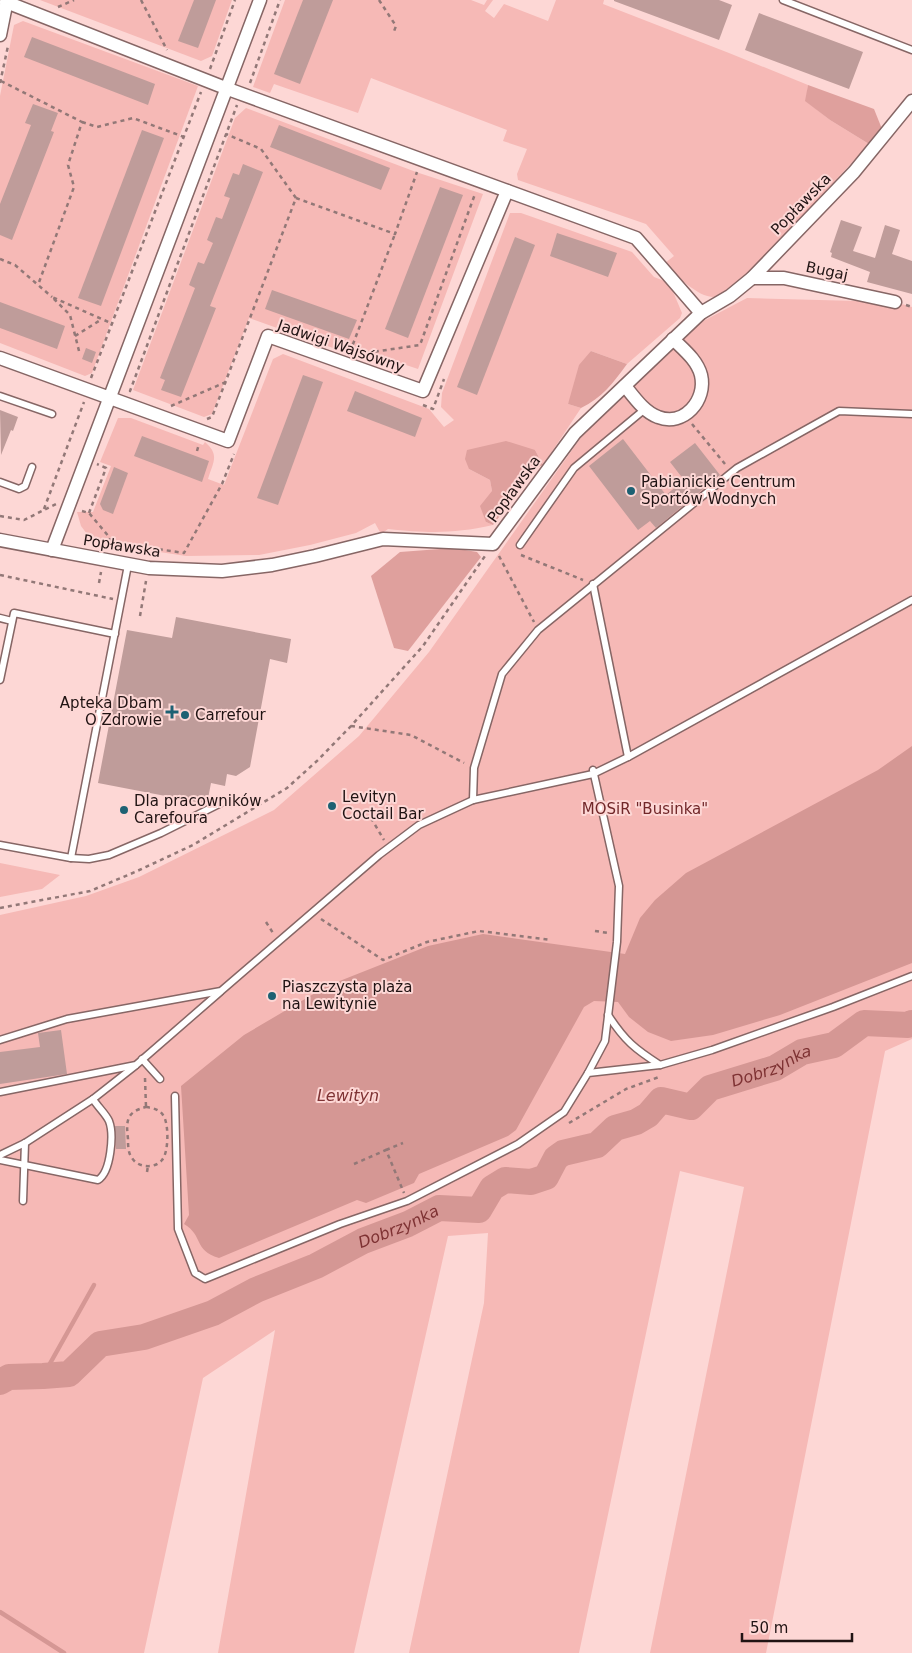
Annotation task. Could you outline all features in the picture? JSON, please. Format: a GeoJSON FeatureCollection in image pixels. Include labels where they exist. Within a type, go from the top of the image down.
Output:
{"type":"FeatureCollection","features":[{"type":"Feature","properties":{"kind":"street"},"geometry":{"type":"LineString","coordinates":[[52,550],[228,89],[260,0]]}},
{"type":"Feature","properties":{"kind":"street"},"geometry":{"type":"LineString","coordinates":[[4,39],[7,1],[246,96],[636,238],[701,313]]}},
{"type":"Feature","properties":{"kind":"street","name":"Popławska"},"geometry":{"type":"LineString","coordinates":[[0,540],[148,568],[230,570],[289,562],[383,538],[493,544],[575,433],[701,313],[730,296],[752,278],[854,172],[912,101]]}},
{"type":"Feature","properties":{"kind":"street","name":"Jadwigi Wajsówny"},"geometry":{"type":"LineString","coordinates":[[0,358],[90,384],[110,398],[228,441],[268,336],[423,391],[507,191]]}},
{"type":"Feature","properties":{"kind":"street","name":"Bugaj"},"geometry":{"type":"LineString","coordinates":[[752,278],[784,278],[895,302]]}},
{"type":"Feature","properties":{"kind":"street"},"geometry":{"type":"LineString","coordinates":[[625,386],[645,409],[658,418],[672,420],[685,415],[694,408],[702,386],[701,375],[695,361],[673,339]]}},
{"type":"Feature","properties":{"kind":"lane"},"geometry":{"type":"LineString","coordinates":[[782,0],[912,50]]}},
{"type":"Feature","properties":{"kind":"lane"},"geometry":{"type":"LineString","coordinates":[[0,396],[52,414]]}},
{"type":"Feature","properties":{"kind":"lane"},"geometry":{"type":"LineString","coordinates":[[520,545],[574,468],[645,409]]}},
{"type":"Feature","properties":{"kind":"lane"},"geometry":{"type":"LineString","coordinates":[[473,800],[474,768],[481,739],[502,674],[538,630],[732,472],[839,411],[912,414]]}},
{"type":"Feature","properties":{"kind":"lane"},"geometry":{"type":"LineString","coordinates":[[0,482],[19,489],[25,486],[32,467]]}},
{"type":"Feature","properties":{"kind":"lane"},"geometry":{"type":"LineString","coordinates":[[71,858],[128,565]]}},
{"type":"Feature","properties":{"kind":"lane"},"geometry":{"type":"LineString","coordinates":[[593,584],[628,757]]}},
{"type":"Feature","properties":{"kind":"lane"},"geometry":{"type":"LineString","coordinates":[[0,1155],[25,1143],[92,1099],[143,1061],[278,940],[379,855],[419,825],[473,800],[593,772],[628,757],[912,600]]}},
{"type":"Feature","properties":{"kind":"lane"},"geometry":{"type":"LineString","coordinates":[[0,680],[14,614],[115,634]]}},
{"type":"Feature","properties":{"kind":"lane"},"geometry":{"type":"LineString","coordinates":[[0,618],[12,621]]}},
{"type":"Feature","properties":{"kind":"lane"},"geometry":{"type":"LineString","coordinates":[[175,1096],[178,1230],[195,1273],[205,1279],[340,1224],[407,1201],[518,1144],[564,1112],[605,1041],[617,942],[619,886],[593,772]]}},
{"type":"Feature","properties":{"kind":"lane"},"geometry":{"type":"LineString","coordinates":[[0,845],[71,858],[89,859],[108,855],[161,833],[225,801]]}},
{"type":"Feature","properties":{"kind":"lane"},"geometry":{"type":"LineString","coordinates":[[588,1073],[660,1066],[814,1014],[912,976]]}},
{"type":"Feature","properties":{"kind":"lane"},"geometry":{"type":"LineString","coordinates":[[0,1040],[66,1019],[221,992]]}},
{"type":"Feature","properties":{"kind":"lane"},"geometry":{"type":"LineString","coordinates":[[608,1015],[619,1032],[634,1048],[660,1066]]}},
{"type":"Feature","properties":{"kind":"lane"},"geometry":{"type":"LineString","coordinates":[[143,1061],[160,1079]]}},
{"type":"Feature","properties":{"kind":"lane"},"geometry":{"type":"LineString","coordinates":[[0,1092],[136,1065]]}},
{"type":"Feature","properties":{"kind":"lane"},"geometry":{"type":"LineString","coordinates":[[0,1160],[98,1180],[102,1177],[111,1154],[109,1121],[92,1099]]}},
{"type":"Feature","properties":{"kind":"lane"},"geometry":{"type":"LineString","coordinates":[[23,1201],[25,1143]]}},
{"type":"Feature","properties":{"kind":"path"},"geometry":{"type":"LineString","coordinates":[[57,8],[74,0]]}},
{"type":"Feature","properties":{"kind":"path"},"geometry":{"type":"LineString","coordinates":[[141,0],[168,51]]}},
{"type":"Feature","properties":{"kind":"path"},"geometry":{"type":"LineString","coordinates":[[210,70],[235,0]]}},
{"type":"Feature","properties":{"kind":"path"},"geometry":{"type":"LineString","coordinates":[[131,405],[136,393],[130,391],[238,100],[243,102],[246,96],[280,0]]}},
{"type":"Feature","properties":{"kind":"path"},"geometry":{"type":"LineString","coordinates":[[379,0],[396,26],[393,34]]}},
{"type":"Feature","properties":{"kind":"path"},"geometry":{"type":"LineString","coordinates":[[4,39],[0,82],[82,122],[97,127],[133,118],[184,137]]}},
{"type":"Feature","properties":{"kind":"path"},"geometry":{"type":"LineString","coordinates":[[94,372],[203,87]]}},
{"type":"Feature","properties":{"kind":"path"},"geometry":{"type":"LineString","coordinates":[[38,285],[74,187],[68,165],[82,122]]}},
{"type":"Feature","properties":{"kind":"path"},"geometry":{"type":"LineString","coordinates":[[226,134],[261,149],[296,198],[395,234]]}},
{"type":"Feature","properties":{"kind":"path"},"geometry":{"type":"LineString","coordinates":[[418,170],[349,355],[420,345],[476,190]]}},
{"type":"Feature","properties":{"kind":"path"},"geometry":{"type":"LineString","coordinates":[[207,420],[212,417],[296,198]]}},
{"type":"Feature","properties":{"kind":"path"},"geometry":{"type":"LineString","coordinates":[[0,259],[15,265],[70,315],[79,351]]}},
{"type":"Feature","properties":{"kind":"path"},"geometry":{"type":"LineString","coordinates":[[52,297],[113,324]]}},
{"type":"Feature","properties":{"kind":"path"},"geometry":{"type":"LineString","coordinates":[[75,336],[102,319]]}},
{"type":"Feature","properties":{"kind":"path"},"geometry":{"type":"LineString","coordinates":[[171,406],[226,382]]}},
{"type":"Feature","properties":{"kind":"path"},"geometry":{"type":"LineString","coordinates":[[44,510],[90,384]]}},
{"type":"Feature","properties":{"kind":"path"},"geometry":{"type":"LineString","coordinates":[[163,403],[180,410]]}},
{"type":"Feature","properties":{"kind":"path"},"geometry":{"type":"LineString","coordinates":[[685,415],[732,472]]}},
{"type":"Feature","properties":{"kind":"path"},"geometry":{"type":"LineString","coordinates":[[89,513],[106,468],[96,464]]}},
{"type":"Feature","properties":{"kind":"path"},"geometry":{"type":"LineString","coordinates":[[0,516],[24,520],[60,502],[89,513],[110,538],[99,583]]}},
{"type":"Feature","properties":{"kind":"path"},"geometry":{"type":"LineString","coordinates":[[0,908],[90,891],[194,845],[287,788],[351,726],[423,646],[493,544],[538,630]]}},
{"type":"Feature","properties":{"kind":"path"},"geometry":{"type":"LineString","coordinates":[[520,555],[593,584]]}},
{"type":"Feature","properties":{"kind":"path"},"geometry":{"type":"LineString","coordinates":[[0,575],[121,601]]}},
{"type":"Feature","properties":{"kind":"path"},"geometry":{"type":"LineString","coordinates":[[351,726],[411,735],[474,768]]}},
{"type":"Feature","properties":{"kind":"path"},"geometry":{"type":"LineString","coordinates":[[371,818],[385,843],[390,838]]}},
{"type":"Feature","properties":{"kind":"path"},"geometry":{"type":"LineString","coordinates":[[311,913],[383,960],[427,942],[479,931],[551,940]]}},
{"type":"Feature","properties":{"kind":"path"},"geometry":{"type":"LineString","coordinates":[[266,922],[278,940]]}},
{"type":"Feature","properties":{"kind":"path"},"geometry":{"type":"LineString","coordinates":[[143,1061],[146,1107]]}},
{"type":"Feature","properties":{"kind":"path"},"geometry":{"type":"LineString","coordinates":[[567,1124],[626,1089],[664,1075]]}},
{"type":"Feature","properties":{"kind":"path"},"geometry":{"type":"LineString","coordinates":[[146,1107],[155,1108],[162,1113],[166,1120],[167,1135],[167,1149],[164,1159],[157,1164],[148,1166],[139,1164],[132,1158],[128,1150],[127,1122],[130,1114],[146,1107]]}},
{"type":"Feature","properties":{"kind":"path"},"geometry":{"type":"LineString","coordinates":[[354,1164],[403,1143]]}},
{"type":"Feature","properties":{"kind":"path"},"geometry":{"type":"LineString","coordinates":[[386,1150],[402,1188]]}},
{"type":"Feature","properties":{"kind":"path"},"geometry":{"type":"LineString","coordinates":[[147,1172],[148,1166]]}},
{"type":"Feature","properties":{"kind":"green space"},"geometry":{"type":"Polygon","coordinates":[[[40,0],[232,0],[212,56],[201,61],[40,0]]]}},
{"type":"Feature","properties":{"kind":"green space"},"geometry":{"type":"Polygon","coordinates":[[[285,0],[471,0],[484,5],[487,0],[493,0],[485,11],[494,18],[504,4],[548,21],[556,0],[604,0],[603,4],[808,85],[806,101],[830,120],[869,144],[752,271],[716,297],[709,297],[688,285],[665,263],[674,256],[646,224],[518,180],[517,174],[527,149],[503,141],[507,130],[371,78],[358,113],[274,84],[270,93],[253,87],[285,0]]]}},
{"type":"Feature","properties":{"kind":"green space"},"geometry":{"type":"Polygon","coordinates":[[[23,21],[198,86],[92,373],[85,376],[0,343],[0,96],[14,25],[23,21]]]}},
{"type":"Feature","properties":{"kind":"green space"},"geometry":{"type":"Polygon","coordinates":[[[246,108],[416,172],[483,194],[418,369],[352,347],[347,353],[249,318],[212,414],[204,417],[133,390],[235,118],[246,108]]]}},
{"type":"Feature","properties":{"kind":"green space"},"geometry":{"type":"Polygon","coordinates":[[[510,213],[521,213],[632,252],[654,277],[667,282],[682,313],[680,318],[627,364],[591,351],[568,404],[581,408],[543,465],[535,450],[469,469],[490,480],[492,491],[486,522],[493,525],[440,532],[388,529],[381,534],[375,523],[356,533],[310,545],[259,555],[186,556],[93,542],[81,526],[77,512],[93,512],[111,466],[100,462],[118,418],[131,418],[203,445],[205,442],[214,455],[208,479],[224,485],[273,359],[283,354],[429,409],[444,427],[454,420],[441,407],[442,393],[510,213]]]}},
{"type":"Feature","properties":{"kind":"green space","name":"MOSiR \"Businka\""},"geometry":{"type":"Polygon","coordinates":[[[747,298],[895,302],[912,307],[912,1039],[885,1051],[766,1653],[650,1653],[744,1187],[680,1171],[579,1653],[409,1653],[484,1303],[488,1233],[448,1236],[354,1653],[218,1653],[275,1330],[203,1378],[144,1653],[0,1653],[0,915],[86,896],[139,877],[274,810],[359,736],[429,652],[582,436],[688,329],[747,298]]]}},
{"type":"Feature","properties":{"kind":"green space"},"geometry":{"type":"Polygon","coordinates":[[[0,863],[60,875],[42,889],[0,897],[0,863]]]}},
{"type":"Feature","properties":{"kind":"shaded area"},"geometry":{"type":"Polygon","coordinates":[[[808,85],[874,109],[882,129],[869,144],[830,120],[805,101],[808,85]]]}},
{"type":"Feature","properties":{"kind":"shaded area"},"geometry":{"type":"Polygon","coordinates":[[[591,351],[627,364],[601,395],[581,408],[568,404],[579,365],[591,351]]]}},
{"type":"Feature","properties":{"kind":"shaded area"},"geometry":{"type":"Polygon","coordinates":[[[506,441],[535,450],[543,465],[525,472],[517,493],[493,525],[486,522],[480,506],[492,491],[490,480],[469,469],[465,459],[467,450],[506,441]]]}},
{"type":"Feature","properties":{"kind":"shaded area"},"geometry":{"type":"Polygon","coordinates":[[[453,548],[477,552],[481,557],[408,651],[394,648],[371,576],[400,552],[453,548]]]}},
{"type":"Feature","properties":{"kind":"water","name":"Lewityn"},"geometry":{"type":"Polygon","coordinates":[[[912,746],[912,963],[780,1015],[713,1035],[671,1041],[648,1032],[629,1017],[618,1002],[594,1001],[584,1007],[516,1130],[508,1136],[419,1174],[414,1183],[366,1203],[357,1200],[219,1258],[205,1251],[194,1233],[184,1224],[189,1215],[181,1086],[244,1035],[327,986],[428,946],[483,934],[625,954],[640,918],[655,900],[686,873],[878,770],[912,746]]]}},
{"type":"Feature","properties":{"kind":"building"},"geometry":{"type":"Polygon","coordinates":[[[194,0],[216,0],[198,48],[178,41],[194,0]]]}},
{"type":"Feature","properties":{"kind":"building"},"geometry":{"type":"Polygon","coordinates":[[[303,0],[333,0],[300,84],[274,74],[303,0]]]}},
{"type":"Feature","properties":{"kind":"building"},"geometry":{"type":"Polygon","coordinates":[[[614,0],[719,0],[732,5],[719,40],[614,0]]]}},
{"type":"Feature","properties":{"kind":"building"},"geometry":{"type":"Polygon","coordinates":[[[759,13],[863,52],[849,89],[745,50],[759,13]]]}},
{"type":"Feature","properties":{"kind":"building"},"geometry":{"type":"Polygon","coordinates":[[[32,37],[155,84],[148,105],[24,57],[32,37]]]}},
{"type":"Feature","properties":{"kind":"building"},"geometry":{"type":"Polygon","coordinates":[[[33,104],[58,113],[51,131],[54,132],[12,240],[0,235],[0,204],[31,125],[25,123],[33,104]]]}},
{"type":"Feature","properties":{"kind":"building"},"geometry":{"type":"Polygon","coordinates":[[[279,125],[390,168],[381,190],[270,147],[279,125]]]}},
{"type":"Feature","properties":{"kind":"building"},"geometry":{"type":"Polygon","coordinates":[[[142,130],[164,138],[101,306],[78,298],[142,130]]]}},
{"type":"Feature","properties":{"kind":"building"},"geometry":{"type":"Polygon","coordinates":[[[243,164],[263,172],[210,306],[216,308],[181,397],[161,390],[165,380],[160,378],[195,288],[189,285],[198,262],[204,264],[213,243],[207,240],[216,217],[222,219],[230,198],[224,196],[233,173],[239,175],[243,164]]]}},
{"type":"Feature","properties":{"kind":"building"},"geometry":{"type":"Polygon","coordinates":[[[440,187],[463,195],[408,338],[385,329],[440,187]]]}},
{"type":"Feature","properties":{"kind":"building"},"geometry":{"type":"Polygon","coordinates":[[[841,220],[862,227],[853,251],[875,258],[885,225],[900,230],[892,254],[912,261],[912,294],[867,282],[870,272],[831,257],[832,253],[830,252],[841,220]]]}},
{"type":"Feature","properties":{"kind":"building"},"geometry":{"type":"Polygon","coordinates":[[[557,233],[617,253],[608,277],[550,256],[557,233]]]}},
{"type":"Feature","properties":{"kind":"building"},"geometry":{"type":"Polygon","coordinates":[[[515,237],[535,245],[477,395],[457,387],[515,237]]]}},
{"type":"Feature","properties":{"kind":"building"},"geometry":{"type":"Polygon","coordinates":[[[272,290],[357,320],[349,339],[265,309],[272,290]]]}},
{"type":"Feature","properties":{"kind":"building"},"geometry":{"type":"Polygon","coordinates":[[[0,302],[65,326],[57,349],[0,328],[0,302]]]}},
{"type":"Feature","properties":{"kind":"building"},"geometry":{"type":"Polygon","coordinates":[[[86,348],[96,352],[92,363],[82,359],[86,348]]]}},
{"type":"Feature","properties":{"kind":"building"},"geometry":{"type":"Polygon","coordinates":[[[303,375],[323,382],[278,505],[257,498],[303,375]]]}},
{"type":"Feature","properties":{"kind":"building"},"geometry":{"type":"Polygon","coordinates":[[[355,391],[422,418],[415,437],[347,411],[355,391]]]}},
{"type":"Feature","properties":{"kind":"building"},"geometry":{"type":"Polygon","coordinates":[[[0,410],[18,417],[1,455],[0,410]]]}},
{"type":"Feature","properties":{"kind":"building"},"geometry":{"type":"Polygon","coordinates":[[[142,436],[209,461],[202,482],[134,456],[142,436]]]}},
{"type":"Feature","properties":{"kind":"building","name":"Pabianickie Centrum Sportów Wodnych"},"geometry":{"type":"Polygon","coordinates":[[[623,439],[666,495],[684,480],[670,462],[695,443],[720,475],[656,528],[650,521],[638,530],[589,466],[623,439]]]}},
{"type":"Feature","properties":{"kind":"building"},"geometry":{"type":"Polygon","coordinates":[[[114,467],[128,473],[113,514],[103,510],[100,504],[114,467]]]}},
{"type":"Feature","properties":{"kind":"building","name":"Carrefour"},"geometry":{"type":"Polygon","coordinates":[[[176,617],[291,639],[287,663],[270,659],[250,767],[236,776],[227,774],[225,786],[211,783],[207,804],[98,783],[127,630],[172,638],[176,617]]]}},
{"type":"Feature","properties":{"kind":"building"},"geometry":{"type":"Polygon","coordinates":[[[61,1030],[67,1074],[0,1084],[0,1052],[40,1047],[38,1033],[61,1030]]]}},
{"type":"Feature","properties":{"kind":"building"},"geometry":{"type":"Polygon","coordinates":[[[115,1126],[125,1126],[126,1149],[116,1149],[115,1126]]]}},
{"type":"Feature","properties":{"kind":"waterway","name":"Dobrzynka"},"geometry":{"type":"LineString","coordinates":[[0,1382],[9,1377],[69,1374],[100,1344],[144,1337],[213,1313],[256,1290],[316,1266],[363,1241],[408,1224],[439,1208],[479,1210],[492,1188],[505,1180],[531,1182],[546,1177],[556,1158],[563,1153],[597,1145],[615,1128],[636,1122],[648,1115],[661,1100],[691,1107],[710,1088],[775,1068],[802,1052],[834,1045],[864,1023],[908,1025],[912,1023]]}},
{"type":"Feature","properties":{"kind":"waterway"},"geometry":{"type":"LineString","coordinates":[[43,1376],[94,1285]]}},
{"type":"Feature","properties":{"kind":"waterway"},"geometry":{"type":"LineString","coordinates":[[0,1612],[64,1653]]}},
{"type":"Feature","properties":{"kind":"place","name":"Pabianickie Centrum Sportów Wodnych"},"geometry":{"type":"Point","coordinates":[631,491]}},
{"type":"Feature","properties":{"kind":"place","name":"Apteka Dbam O Zdrowie"},"geometry":{"type":"Point","coordinates":[172,712]}},
{"type":"Feature","properties":{"kind":"place","name":"Carrefour"},"geometry":{"type":"Point","coordinates":[185,715]}},
{"type":"Feature","properties":{"kind":"place","name":"Levityn Coctail Bar"},"geometry":{"type":"Point","coordinates":[332,806]}},
{"type":"Feature","properties":{"kind":"place","name":"Dla pracowników Carefoura"},"geometry":{"type":"Point","coordinates":[124,810]}},
{"type":"Feature","properties":{"kind":"place","name":"Piaszczysta plaża na Lewitynie"},"geometry":{"type":"Point","coordinates":[272,996]}}]}
